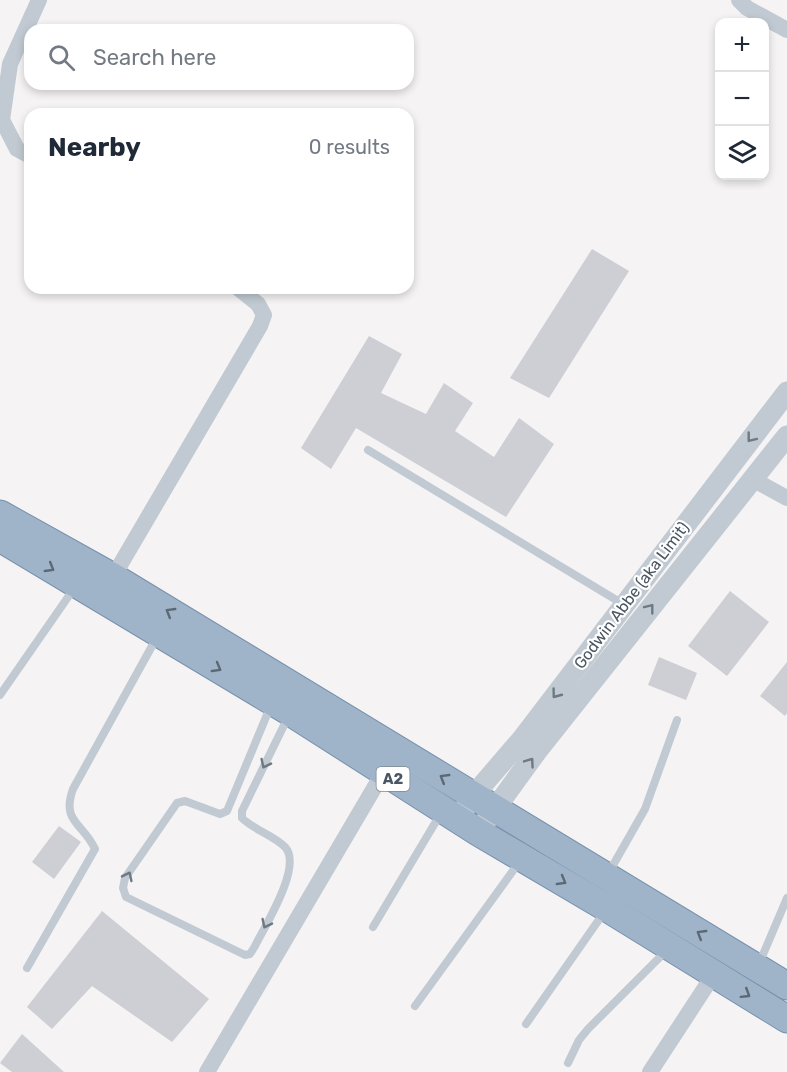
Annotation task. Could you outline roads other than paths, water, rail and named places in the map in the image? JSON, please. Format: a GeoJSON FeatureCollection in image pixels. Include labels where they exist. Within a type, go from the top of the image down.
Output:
{"type":"FeatureCollection","features":[{"type":"Feature","properties":{"kind":"highway","name":"A2"},"geometry":{"type":"LineString","coordinates":[[0,514],[113,577],[787,986]]}},
{"type":"Feature","properties":{"kind":"highway","name":"A2"},"geometry":{"type":"LineString","coordinates":[[0,538],[281,706],[459,821],[787,1018]]}},
{"type":"Feature","properties":{"kind":"street"},"geometry":{"type":"LineString","coordinates":[[28,24],[39,0]]}},
{"type":"Feature","properties":{"kind":"street"},"geometry":{"type":"LineString","coordinates":[[739,0],[747,8],[787,30]]}},
{"type":"Feature","properties":{"kind":"street"},"geometry":{"type":"LineString","coordinates":[[24,33],[10,64],[2,120],[17,149],[24,153]]}},
{"type":"Feature","properties":{"kind":"street"},"geometry":{"type":"LineString","coordinates":[[113,577],[260,326],[264,315],[258,304],[246,294]]}},
{"type":"Feature","properties":{"kind":"street","name":"Godwin Abbe (aka Limit)"},"geometry":{"type":"LineString","coordinates":[[459,821],[473,796],[522,739],[787,392]]}},
{"type":"Feature","properties":{"kind":"street","name":"Godwin Abbe (aka Limit)"},"geometry":{"type":"LineString","coordinates":[[459,821],[496,810],[537,751],[787,436]]}},
{"type":"Feature","properties":{"kind":"street"},"geometry":{"type":"LineString","coordinates":[[752,479],[787,498]]}},
{"type":"Feature","properties":{"kind":"street"},"geometry":{"type":"LineString","coordinates":[[207,1072],[383,773]]}},
{"type":"Feature","properties":{"kind":"street"},"geometry":{"type":"LineString","coordinates":[[650,1072],[714,974]]}},
{"type":"Feature","properties":{"kind":"lane"},"geometry":{"type":"LineString","coordinates":[[368,450],[624,604]]}},
{"type":"Feature","properties":{"kind":"lane"},"geometry":{"type":"LineString","coordinates":[[0,695],[77,584]]}},
{"type":"Feature","properties":{"kind":"lane"},"geometry":{"type":"LineString","coordinates":[[27,968],[95,849],[91,839],[70,816],[68,803],[73,789],[159,634]]}},
{"type":"Feature","properties":{"kind":"lane"},"geometry":{"type":"LineString","coordinates":[[281,706],[242,811],[242,818],[284,845],[291,863],[288,877],[255,946],[250,954],[245,955],[126,897],[123,888],[125,878],[177,803],[185,801],[220,814],[227,811],[281,706]]}},
{"type":"Feature","properties":{"kind":"lane"},"geometry":{"type":"LineString","coordinates":[[606,878],[645,809],[676,720]]}},
{"type":"Feature","properties":{"kind":"lane"},"geometry":{"type":"LineString","coordinates":[[373,927],[459,821]]}},
{"type":"Feature","properties":{"kind":"lane"},"geometry":{"type":"LineString","coordinates":[[415,1006],[522,858]]}},
{"type":"Feature","properties":{"kind":"lane"},"geometry":{"type":"LineString","coordinates":[[758,968],[787,898]]}},
{"type":"Feature","properties":{"kind":"lane"},"geometry":{"type":"LineString","coordinates":[[526,1024],[607,908]]}},
{"type":"Feature","properties":{"kind":"lane"},"geometry":{"type":"LineString","coordinates":[[568,1063],[579,1040],[588,1029],[670,946]]}}]}
